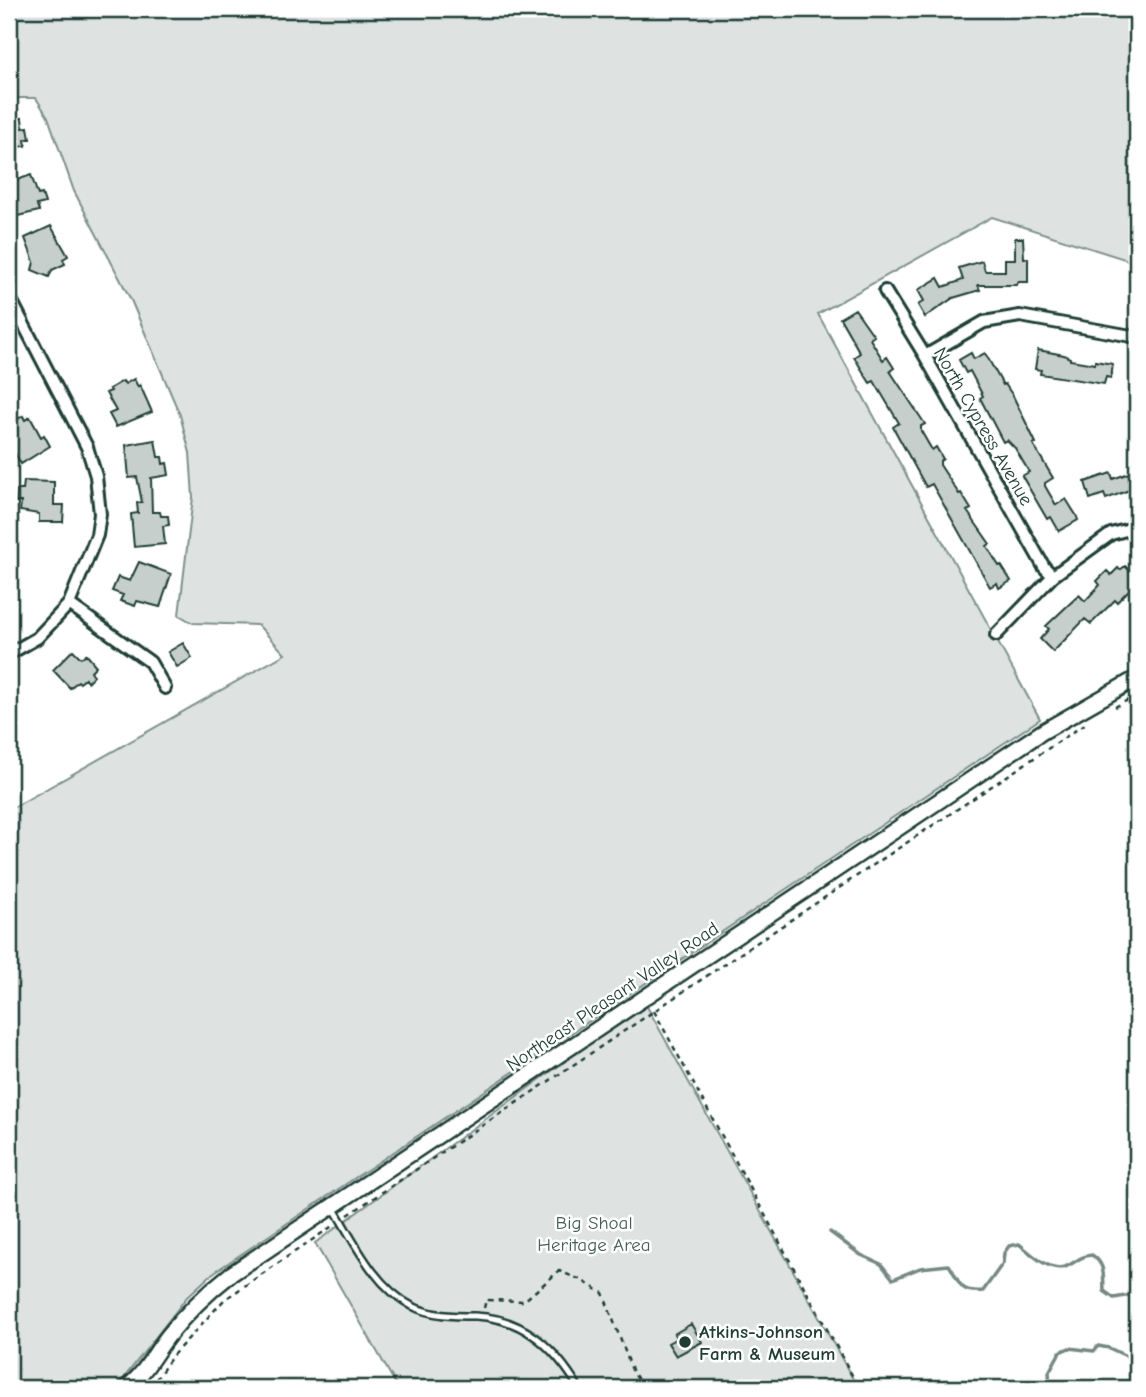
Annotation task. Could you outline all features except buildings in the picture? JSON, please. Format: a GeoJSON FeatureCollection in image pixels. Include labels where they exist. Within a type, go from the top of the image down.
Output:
{"type":"FeatureCollection","features":[{"type":"Feature","properties":{"kind":"street","name":"North Cypress Avenue"},"geometry":{"type":"LineString","coordinates":[[885,291],[925,356],[1044,567],[1053,576]]}},
{"type":"Feature","properties":{"kind":"street"},"geometry":{"type":"LineString","coordinates":[[9,296],[87,447],[96,476],[100,514],[97,535],[69,604],[37,638],[9,654]]}},
{"type":"Feature","properties":{"kind":"street"},"geometry":{"type":"LineString","coordinates":[[925,356],[984,322],[1020,316],[1137,337]]}},
{"type":"Feature","properties":{"kind":"street"},"geometry":{"type":"LineString","coordinates":[[996,635],[1053,576],[1111,534],[1137,527]]}},
{"type":"Feature","properties":{"kind":"street"},"geometry":{"type":"LineString","coordinates":[[69,604],[150,662],[165,688]]}},
{"type":"Feature","properties":{"kind":"street","name":"Northeast Pleasant Valley Road"},"geometry":{"type":"LineString","coordinates":[[137,1386],[168,1336],[214,1288],[332,1205],[1042,732],[1137,678]]}},
{"type":"Feature","properties":{"kind":"lane"},"geometry":{"type":"LineString","coordinates":[[332,1205],[376,1276],[392,1293],[426,1312],[500,1319],[519,1325],[542,1340],[556,1354],[579,1388]]}},
{"type":"Feature","properties":{"kind":"path"},"geometry":{"type":"LineString","coordinates":[[1109,710],[1137,695]]}},
{"type":"Feature","properties":{"kind":"path"},"geometry":{"type":"LineString","coordinates":[[137,1386],[173,1356],[224,1300],[1088,722]]}},
{"type":"Feature","properties":{"kind":"path"},"geometry":{"type":"LineString","coordinates":[[654,1011],[859,1388]]}},
{"type":"Feature","properties":{"kind":"path"},"geometry":{"type":"LineString","coordinates":[[482,1317],[486,1300],[524,1301],[559,1271],[581,1280],[603,1293],[632,1370],[643,1388]]}},
{"type":"Feature","properties":{"kind":"green space"},"geometry":{"type":"Polygon","coordinates":[[[9,9],[1137,9],[1137,263],[992,217],[818,314],[1040,719],[213,1273],[187,1297],[116,1388],[9,1388],[9,810],[285,654],[258,625],[193,623],[179,615],[193,497],[190,453],[180,415],[131,300],[74,191],[48,117],[36,98],[9,98],[9,9]]]}},
{"type":"Feature","properties":{"kind":"green space","name":"Big Shoal Heritage Area"},"geometry":{"type":"Polygon","coordinates":[[[645,1003],[858,1388],[398,1388],[315,1243],[645,1003]]]}},
{"type":"Feature","properties":{"kind":"waterway"},"geometry":{"type":"LineString","coordinates":[[830,1232],[861,1255],[881,1264],[893,1279],[920,1268],[949,1265],[964,1288],[983,1291],[1003,1263],[1004,1253],[1009,1246],[1019,1244],[1052,1267],[1065,1267],[1092,1255],[1102,1267],[1104,1291],[1114,1298],[1131,1295],[1137,1297]]}},
{"type":"Feature","properties":{"kind":"waterway"},"geometry":{"type":"LineString","coordinates":[[1050,1388],[1049,1372],[1060,1352],[1069,1348],[1094,1351],[1098,1346],[1109,1348],[1137,1361]]}},
{"type":"Feature","properties":{"kind":"place","name":"Atkins-Johnson Farm & Museum"},"geometry":{"type":"Point","coordinates":[685,1342]}}]}
